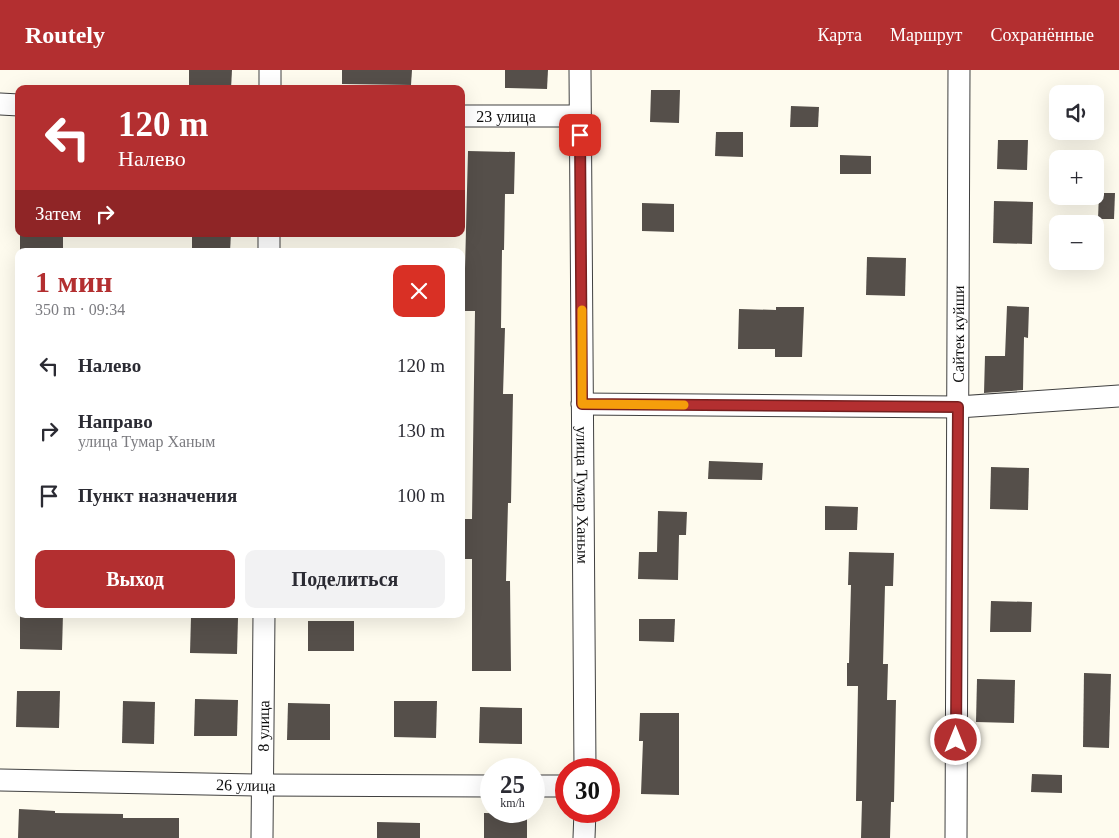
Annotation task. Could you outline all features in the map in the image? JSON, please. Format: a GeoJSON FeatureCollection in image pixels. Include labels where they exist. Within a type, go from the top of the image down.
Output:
{"type":"FeatureCollection","features":[{"type":"Feature","properties":{"kind":"street"},"geometry":{"type":"LineString","coordinates":[[270,70],[270,85]]}},
{"type":"Feature","properties":{"kind":"street","name":"улица Тумар Ханым"},"geometry":{"type":"LineString","coordinates":[[580,70],[585,758]]}},
{"type":"Feature","properties":{"kind":"street","name":"Сайтек куйши"},"geometry":{"type":"LineString","coordinates":[[956,838],[959,70]]}},
{"type":"Feature","properties":{"kind":"street"},"geometry":{"type":"LineString","coordinates":[[0,104],[15,105]]}},
{"type":"Feature","properties":{"kind":"street","name":"23 улица"},"geometry":{"type":"LineString","coordinates":[[465,116],[580,116]]}},
{"type":"Feature","properties":{"kind":"street"},"geometry":{"type":"LineString","coordinates":[[582,404],[958,407],[1119,396]]}},
{"type":"Feature","properties":{"kind":"street","name":"8 улица"},"geometry":{"type":"LineString","coordinates":[[262,838],[264,618]]}},
{"type":"Feature","properties":{"kind":"street","name":"26 улица"},"geometry":{"type":"LineString","coordinates":[[0,780],[262,786],[480,786]]}},
{"type":"Feature","properties":{"kind":"street"},"geometry":{"type":"LineString","coordinates":[[584,838],[585,823]]}},
{"type":"Feature","properties":{"kind":"building"},"geometry":{"type":"Polygon","coordinates":[[[189,70],[232,70],[231,85],[189,85],[189,70]]]}},
{"type":"Feature","properties":{"kind":"building"},"geometry":{"type":"Polygon","coordinates":[[[342,70],[412,70],[411,85],[342,84],[342,70]]]}},
{"type":"Feature","properties":{"kind":"building"},"geometry":{"type":"Polygon","coordinates":[[[505,70],[548,70],[547,89],[505,88],[505,70]]]}},
{"type":"Feature","properties":{"kind":"building"},"geometry":{"type":"Polygon","coordinates":[[[651,90],[680,90],[679,123],[650,122],[651,90]]]}},
{"type":"Feature","properties":{"kind":"building"},"geometry":{"type":"Polygon","coordinates":[[[791,106],[819,107],[818,127],[790,127],[791,106]]]}},
{"type":"Feature","properties":{"kind":"building"},"geometry":{"type":"Polygon","coordinates":[[[716,132],[743,132],[743,157],[715,156],[716,132]]]}},
{"type":"Feature","properties":{"kind":"building"},"geometry":{"type":"Polygon","coordinates":[[[998,140],[1028,140],[1027,170],[997,169],[998,140]]]}},
{"type":"Feature","properties":{"kind":"building"},"geometry":{"type":"Polygon","coordinates":[[[468,151],[515,152],[514,194],[505,194],[501,328],[505,328],[503,394],[513,394],[511,503],[508,503],[506,581],[510,581],[511,671],[472,671],[472,559],[465,559],[465,519],[472,519],[475,311],[465,311],[468,151]]]}},
{"type":"Feature","properties":{"kind":"building"},"geometry":{"type":"Polygon","coordinates":[[[840,155],[871,156],[871,174],[840,174],[840,155]]]}},
{"type":"Feature","properties":{"kind":"building"},"geometry":{"type":"Polygon","coordinates":[[[1104,193],[1115,193],[1114,219],[1104,219],[1104,215],[1098,215],[1099,205],[1104,205],[1104,193]]]}},
{"type":"Feature","properties":{"kind":"building"},"geometry":{"type":"Polygon","coordinates":[[[994,201],[1033,202],[1032,244],[993,243],[994,201]]]}},
{"type":"Feature","properties":{"kind":"building"},"geometry":{"type":"Polygon","coordinates":[[[642,203],[674,204],[674,232],[642,231],[642,203]]]}},
{"type":"Feature","properties":{"kind":"building"},"geometry":{"type":"Polygon","coordinates":[[[20,237],[63,237],[63,248],[20,248],[20,237]]]}},
{"type":"Feature","properties":{"kind":"building"},"geometry":{"type":"Polygon","coordinates":[[[192,237],[231,237],[230,248],[192,248],[192,237]]]}},
{"type":"Feature","properties":{"kind":"building"},"geometry":{"type":"Polygon","coordinates":[[[867,257],[906,258],[905,296],[866,295],[867,257]]]}},
{"type":"Feature","properties":{"kind":"building"},"geometry":{"type":"Polygon","coordinates":[[[1007,306],[1029,307],[1028,338],[1024,337],[1023,390],[984,393],[985,356],[1005,356],[1007,306]]]}},
{"type":"Feature","properties":{"kind":"building"},"geometry":{"type":"Polygon","coordinates":[[[776,307],[804,307],[802,357],[775,357],[775,349],[738,349],[739,309],[776,310],[776,307]]]}},
{"type":"Feature","properties":{"kind":"building"},"geometry":{"type":"Polygon","coordinates":[[[709,461],[763,463],[762,480],[708,479],[709,461]]]}},
{"type":"Feature","properties":{"kind":"building"},"geometry":{"type":"Polygon","coordinates":[[[991,467],[1029,468],[1028,510],[990,509],[991,467]]]}},
{"type":"Feature","properties":{"kind":"building"},"geometry":{"type":"Polygon","coordinates":[[[825,506],[858,507],[857,530],[825,530],[825,506]]]}},
{"type":"Feature","properties":{"kind":"building"},"geometry":{"type":"Polygon","coordinates":[[[658,511],[687,512],[686,535],[679,535],[678,580],[638,579],[639,552],[657,552],[658,511]]]}},
{"type":"Feature","properties":{"kind":"building"},"geometry":{"type":"Polygon","coordinates":[[[849,552],[894,553],[893,586],[885,586],[883,664],[888,664],[887,700],[896,700],[894,802],[891,802],[890,838],[861,838],[862,801],[856,801],[858,686],[847,686],[851,585],[848,585],[849,552]]]}},
{"type":"Feature","properties":{"kind":"building"},"geometry":{"type":"Polygon","coordinates":[[[991,601],[1032,602],[1031,632],[990,632],[991,601]]]}},
{"type":"Feature","properties":{"kind":"building"},"geometry":{"type":"Polygon","coordinates":[[[20,618],[63,618],[62,650],[20,649],[20,618]]]}},
{"type":"Feature","properties":{"kind":"building"},"geometry":{"type":"Polygon","coordinates":[[[191,618],[238,618],[237,654],[190,653],[191,618]]]}},
{"type":"Feature","properties":{"kind":"building"},"geometry":{"type":"Polygon","coordinates":[[[639,619],[675,619],[674,642],[639,641],[639,619]]]}},
{"type":"Feature","properties":{"kind":"building"},"geometry":{"type":"Polygon","coordinates":[[[308,621],[354,621],[354,651],[308,651],[308,621]]]}},
{"type":"Feature","properties":{"kind":"building"},"geometry":{"type":"Polygon","coordinates":[[[1084,673],[1111,674],[1109,748],[1083,747],[1084,673]]]}},
{"type":"Feature","properties":{"kind":"building"},"geometry":{"type":"Polygon","coordinates":[[[977,679],[1015,680],[1014,723],[976,722],[977,679]]]}},
{"type":"Feature","properties":{"kind":"building"},"geometry":{"type":"Polygon","coordinates":[[[17,691],[60,691],[59,728],[16,727],[17,691]]]}},
{"type":"Feature","properties":{"kind":"building"},"geometry":{"type":"Polygon","coordinates":[[[195,699],[238,700],[237,736],[194,736],[195,699]]]}},
{"type":"Feature","properties":{"kind":"building"},"geometry":{"type":"Polygon","coordinates":[[[123,701],[155,702],[154,744],[122,743],[123,701]]]}},
{"type":"Feature","properties":{"kind":"building"},"geometry":{"type":"Polygon","coordinates":[[[394,701],[437,701],[436,738],[394,737],[394,701]]]}},
{"type":"Feature","properties":{"kind":"building"},"geometry":{"type":"Polygon","coordinates":[[[288,703],[330,704],[330,740],[287,740],[288,703]]]}},
{"type":"Feature","properties":{"kind":"building"},"geometry":{"type":"Polygon","coordinates":[[[480,707],[522,708],[522,744],[479,743],[480,707]]]}},
{"type":"Feature","properties":{"kind":"building"},"geometry":{"type":"Polygon","coordinates":[[[640,713],[679,713],[679,795],[641,794],[643,741],[639,741],[640,713]]]}},
{"type":"Feature","properties":{"kind":"building"},"geometry":{"type":"Polygon","coordinates":[[[1032,774],[1062,775],[1062,793],[1031,792],[1032,774]]]}},
{"type":"Feature","properties":{"kind":"building"},"geometry":{"type":"Polygon","coordinates":[[[19,809],[55,811],[55,813],[123,814],[123,818],[179,818],[179,838],[18,838],[19,809]]]}},
{"type":"Feature","properties":{"kind":"building"},"geometry":{"type":"Polygon","coordinates":[[[377,822],[420,823],[420,838],[377,838],[377,822]]]}},
{"type":"Feature","properties":{"kind":"building"},"geometry":{"type":"Polygon","coordinates":[[[484,823],[527,823],[527,838],[484,838],[484,823]]]}},
{"type":"Feature","properties":{"kind":"slow traffic"},"geometry":{"type":"LineString","coordinates":[[582,310],[582,404],[684,405]]}},
{"type":"Feature","properties":{"kind":"route"},"geometry":{"type":"LineString","coordinates":[[580,135],[582,404],[958,407],[956,740]]}}]}
